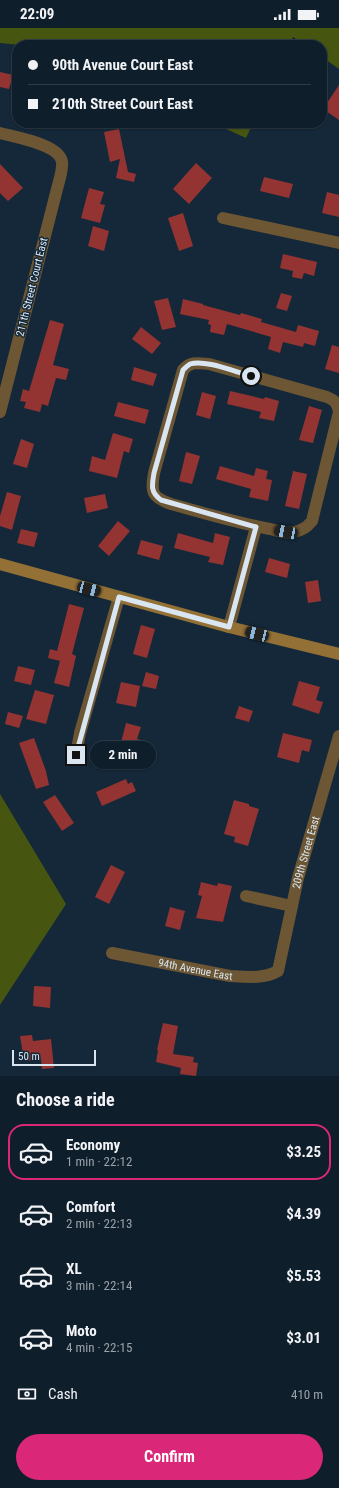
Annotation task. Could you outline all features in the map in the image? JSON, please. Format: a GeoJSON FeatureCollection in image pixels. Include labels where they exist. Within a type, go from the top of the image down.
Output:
{"type":"FeatureCollection","features":[{"type":"Feature","properties":{"kind":"street","name":"211th Street Court East"},"geometry":{"type":"LineString","coordinates":[[0,133],[49,147],[60,156],[62,161],[57,189],[0,412]]}},
{"type":"Feature","properties":{"kind":"street"},"geometry":{"type":"LineString","coordinates":[[223,218],[339,243]]}},
{"type":"Feature","properties":{"kind":"street"},"geometry":{"type":"LineString","coordinates":[[197,363],[209,364],[327,397],[333,399],[338,409],[312,520],[306,528],[293,533],[256,527],[166,502],[161,500],[153,492],[152,488],[156,465],[183,370],[188,365],[197,363]]}},
{"type":"Feature","properties":{"kind":"street"},"geometry":{"type":"LineString","coordinates":[[229,627],[256,527]]}},
{"type":"Feature","properties":{"kind":"street"},"geometry":{"type":"LineString","coordinates":[[0,564],[229,627],[339,654]]}},
{"type":"Feature","properties":{"kind":"street"},"geometry":{"type":"LineString","coordinates":[[76,755],[119,597]]}},
{"type":"Feature","properties":{"kind":"street","name":"209th Street East"},"geometry":{"type":"LineString","coordinates":[[278,970],[298,878],[339,736]]}},
{"type":"Feature","properties":{"kind":"street"},"geometry":{"type":"LineString","coordinates":[[246,896],[292,906]]}},
{"type":"Feature","properties":{"kind":"street","name":"94th Avenue East"},"geometry":{"type":"LineString","coordinates":[[112,953],[230,976],[250,978],[272,974],[278,970]]}},
{"type":"Feature","properties":{"kind":"green space"},"geometry":{"type":"Polygon","coordinates":[[[0,28],[339,28],[339,69],[327,61],[327,40],[298,40],[293,37],[292,40],[12,40],[12,44],[0,43],[0,28]]]}},
{"type":"Feature","properties":{"kind":"green space"},"geometry":{"type":"Polygon","coordinates":[[[224,128],[251,128],[246,138],[224,128]]]}},
{"type":"Feature","properties":{"kind":"green space"},"geometry":{"type":"Polygon","coordinates":[[[0,794],[66,904],[0,1005],[0,794]]]}},
{"type":"Feature","properties":{"kind":"building"},"geometry":{"type":"Polygon","coordinates":[[[0,72],[12,75],[9,89],[0,87],[0,72]]]}},
{"type":"Feature","properties":{"kind":"building"},"geometry":{"type":"Polygon","coordinates":[[[339,85],[339,120],[327,112],[327,103],[339,85]]]}},
{"type":"Feature","properties":{"kind":"building"},"geometry":{"type":"Polygon","coordinates":[[[119,129],[128,172],[136,174],[134,182],[116,178],[120,159],[110,162],[104,132],[119,129]]]}},
{"type":"Feature","properties":{"kind":"building"},"geometry":{"type":"Polygon","coordinates":[[[196,163],[212,178],[189,204],[173,189],[196,163]]]}},
{"type":"Feature","properties":{"kind":"building"},"geometry":{"type":"Polygon","coordinates":[[[0,164],[23,188],[8,201],[0,193],[0,164]]]}},
{"type":"Feature","properties":{"kind":"building"},"geometry":{"type":"Polygon","coordinates":[[[264,177],[293,184],[289,198],[260,191],[264,177]]]}},
{"type":"Feature","properties":{"kind":"building"},"geometry":{"type":"Polygon","coordinates":[[[89,188],[104,192],[100,204],[105,205],[100,223],[81,218],[89,188]]]}},
{"type":"Feature","properties":{"kind":"building"},"geometry":{"type":"Polygon","coordinates":[[[327,192],[339,195],[339,217],[322,213],[327,192]]]}},
{"type":"Feature","properties":{"kind":"building"},"geometry":{"type":"Polygon","coordinates":[[[183,213],[193,246],[179,251],[168,218],[183,213]]]}},
{"type":"Feature","properties":{"kind":"building"},"geometry":{"type":"Polygon","coordinates":[[[93,226],[109,231],[104,251],[88,246],[93,226]]]}},
{"type":"Feature","properties":{"kind":"building"},"geometry":{"type":"Polygon","coordinates":[[[283,254],[317,262],[314,276],[304,273],[302,279],[292,277],[293,271],[280,268],[283,254]]]}},
{"type":"Feature","properties":{"kind":"building"},"geometry":{"type":"Polygon","coordinates":[[[281,293],[292,296],[287,311],[276,308],[281,293]]]}},
{"type":"Feature","properties":{"kind":"building"},"geometry":{"type":"Polygon","coordinates":[[[168,298],[176,327],[162,330],[154,301],[168,298]]]}},
{"type":"Feature","properties":{"kind":"building"},"geometry":{"type":"Polygon","coordinates":[[[183,299],[240,315],[241,313],[262,319],[261,322],[296,332],[298,325],[319,331],[315,346],[304,343],[303,347],[283,342],[280,353],[268,349],[271,337],[227,324],[224,335],[210,332],[211,325],[208,324],[209,320],[180,314],[183,299]]]}},
{"type":"Feature","properties":{"kind":"building"},"geometry":{"type":"Polygon","coordinates":[[[50,320],[64,324],[53,365],[69,369],[66,380],[56,378],[48,406],[42,404],[40,412],[24,408],[26,402],[20,401],[23,389],[29,391],[50,320]]]}},
{"type":"Feature","properties":{"kind":"building"},"geometry":{"type":"Polygon","coordinates":[[[141,327],[161,343],[152,354],[132,339],[141,327]]]}},
{"type":"Feature","properties":{"kind":"building"},"geometry":{"type":"Polygon","coordinates":[[[332,345],[339,347],[339,373],[325,369],[332,345]]]}},
{"type":"Feature","properties":{"kind":"building"},"geometry":{"type":"Polygon","coordinates":[[[134,367],[157,374],[153,386],[131,380],[134,367]]]}},
{"type":"Feature","properties":{"kind":"building"},"geometry":{"type":"Polygon","coordinates":[[[230,391],[279,401],[274,421],[259,418],[261,412],[227,404],[230,391]]]}},
{"type":"Feature","properties":{"kind":"building"},"geometry":{"type":"Polygon","coordinates":[[[202,392],[216,396],[210,419],[196,415],[202,392]]]}},
{"type":"Feature","properties":{"kind":"building"},"geometry":{"type":"Polygon","coordinates":[[[118,402],[149,410],[145,424],[114,416],[118,402]]]}},
{"type":"Feature","properties":{"kind":"building"},"geometry":{"type":"Polygon","coordinates":[[[309,406],[322,410],[313,443],[299,440],[309,406]]]}},
{"type":"Feature","properties":{"kind":"building"},"geometry":{"type":"Polygon","coordinates":[[[113,433],[133,439],[129,453],[124,451],[117,478],[89,471],[92,456],[105,460],[113,433]]]}},
{"type":"Feature","properties":{"kind":"building"},"geometry":{"type":"Polygon","coordinates":[[[21,439],[34,444],[27,468],[13,464],[21,439]]]}},
{"type":"Feature","properties":{"kind":"building"},"geometry":{"type":"Polygon","coordinates":[[[186,452],[200,456],[192,484],[179,481],[186,452]]]}},
{"type":"Feature","properties":{"kind":"building"},"geometry":{"type":"Polygon","coordinates":[[[220,466],[254,476],[256,468],[268,471],[266,479],[272,480],[268,501],[249,497],[251,489],[216,479],[220,466]]]}},
{"type":"Feature","properties":{"kind":"building"},"geometry":{"type":"Polygon","coordinates":[[[293,471],[307,474],[299,509],[285,506],[293,471]]]}},
{"type":"Feature","properties":{"kind":"building"},"geometry":{"type":"Polygon","coordinates":[[[7,492],[21,496],[12,530],[0,526],[0,516],[7,492]]]}},
{"type":"Feature","properties":{"kind":"building"},"geometry":{"type":"Polygon","coordinates":[[[105,494],[108,508],[87,513],[84,498],[105,494]]]}},
{"type":"Feature","properties":{"kind":"building"},"geometry":{"type":"Polygon","coordinates":[[[118,521],[130,531],[109,556],[98,546],[118,521]]]}},
{"type":"Feature","properties":{"kind":"building"},"geometry":{"type":"Polygon","coordinates":[[[21,529],[38,533],[34,547],[17,543],[21,529]]]}},
{"type":"Feature","properties":{"kind":"building"},"geometry":{"type":"Polygon","coordinates":[[[178,533],[213,543],[215,533],[230,537],[223,565],[208,562],[210,557],[174,548],[178,533]]]}},
{"type":"Feature","properties":{"kind":"building"},"geometry":{"type":"Polygon","coordinates":[[[141,540],[163,546],[159,560],[137,554],[141,540]]]}},
{"type":"Feature","properties":{"kind":"building"},"geometry":{"type":"Polygon","coordinates":[[[269,558],[290,564],[287,578],[265,572],[269,558]]]}},
{"type":"Feature","properties":{"kind":"building"},"geometry":{"type":"Polygon","coordinates":[[[318,580],[321,601],[308,603],[305,582],[318,580]]]}},
{"type":"Feature","properties":{"kind":"building"},"geometry":{"type":"Polygon","coordinates":[[[69,604],[84,608],[72,654],[76,656],[69,687],[54,683],[60,661],[48,658],[50,649],[57,651],[69,604]]]}},
{"type":"Feature","properties":{"kind":"building"},"geometry":{"type":"Polygon","coordinates":[[[141,625],[155,629],[147,658],[133,654],[141,625]]]}},
{"type":"Feature","properties":{"kind":"building"},"geometry":{"type":"Polygon","coordinates":[[[18,666],[35,670],[31,685],[14,681],[18,666]]]}},
{"type":"Feature","properties":{"kind":"building"},"geometry":{"type":"Polygon","coordinates":[[[146,672],[159,676],[156,689],[142,686],[146,672]]]}},
{"type":"Feature","properties":{"kind":"building"},"geometry":{"type":"Polygon","coordinates":[[[299,681],[320,687],[316,700],[323,702],[319,714],[292,705],[299,681]]]}},
{"type":"Feature","properties":{"kind":"building"},"geometry":{"type":"Polygon","coordinates":[[[121,682],[140,686],[136,707],[116,703],[121,682]]]}},
{"type":"Feature","properties":{"kind":"building"},"geometry":{"type":"Polygon","coordinates":[[[35,690],[54,695],[46,724],[26,719],[35,690]]]}},
{"type":"Feature","properties":{"kind":"building"},"geometry":{"type":"Polygon","coordinates":[[[239,706],[253,711],[249,722],[235,718],[239,706]]]}},
{"type":"Feature","properties":{"kind":"building"},"geometry":{"type":"Polygon","coordinates":[[[8,712],[23,716],[19,728],[5,724],[8,712]]]}},
{"type":"Feature","properties":{"kind":"building"},"geometry":{"type":"Polygon","coordinates":[[[126,723],[141,727],[137,739],[144,741],[139,758],[118,754],[126,723]]]}},
{"type":"Feature","properties":{"kind":"building"},"geometry":{"type":"Polygon","coordinates":[[[283,733],[312,740],[309,752],[302,750],[299,763],[277,757],[283,733]]]}},
{"type":"Feature","properties":{"kind":"building"},"geometry":{"type":"Polygon","coordinates":[[[34,738],[46,771],[49,785],[36,789],[19,743],[34,738]]]}},
{"type":"Feature","properties":{"kind":"building"},"geometry":{"type":"Polygon","coordinates":[[[126,779],[128,784],[132,782],[136,791],[102,806],[96,792],[126,779]]]}},
{"type":"Feature","properties":{"kind":"building"},"geometry":{"type":"Polygon","coordinates":[[[55,795],[74,823],[62,831],[43,802],[55,795]]]}},
{"type":"Feature","properties":{"kind":"building"},"geometry":{"type":"Polygon","coordinates":[[[234,800],[249,804],[249,806],[259,809],[248,846],[234,842],[235,837],[224,834],[234,800]]]}},
{"type":"Feature","properties":{"kind":"building"},"geometry":{"type":"Polygon","coordinates":[[[111,865],[125,872],[109,904],[95,897],[111,865]]]}},
{"type":"Feature","properties":{"kind":"building"},"geometry":{"type":"Polygon","coordinates":[[[201,882],[217,886],[218,883],[232,886],[223,922],[196,918],[202,896],[198,895],[201,882]]]}},
{"type":"Feature","properties":{"kind":"building"},"geometry":{"type":"Polygon","coordinates":[[[170,907],[185,911],[180,930],[165,926],[170,907]]]}},
{"type":"Feature","properties":{"kind":"building"},"geometry":{"type":"Polygon","coordinates":[[[34,986],[51,987],[50,1008],[33,1006],[34,986]]]}},
{"type":"Feature","properties":{"kind":"building"},"geometry":{"type":"Polygon","coordinates":[[[163,1023],[178,1026],[173,1054],[194,1057],[193,1062],[198,1063],[196,1076],[180,1074],[181,1068],[156,1062],[163,1023]]]}},
{"type":"Feature","properties":{"kind":"building"},"geometry":{"type":"Polygon","coordinates":[[[32,1035],[33,1041],[51,1039],[54,1068],[42,1069],[41,1059],[24,1061],[20,1036],[32,1035]]]}},
{"type":"Feature","properties":{"kind":"route"},"geometry":{"type":"LineString","coordinates":[[76,755],[80,733],[119,597],[229,627],[256,527],[171,504],[156,497],[152,488],[154,473],[183,370],[191,364],[209,364],[251,376]]}}]}
